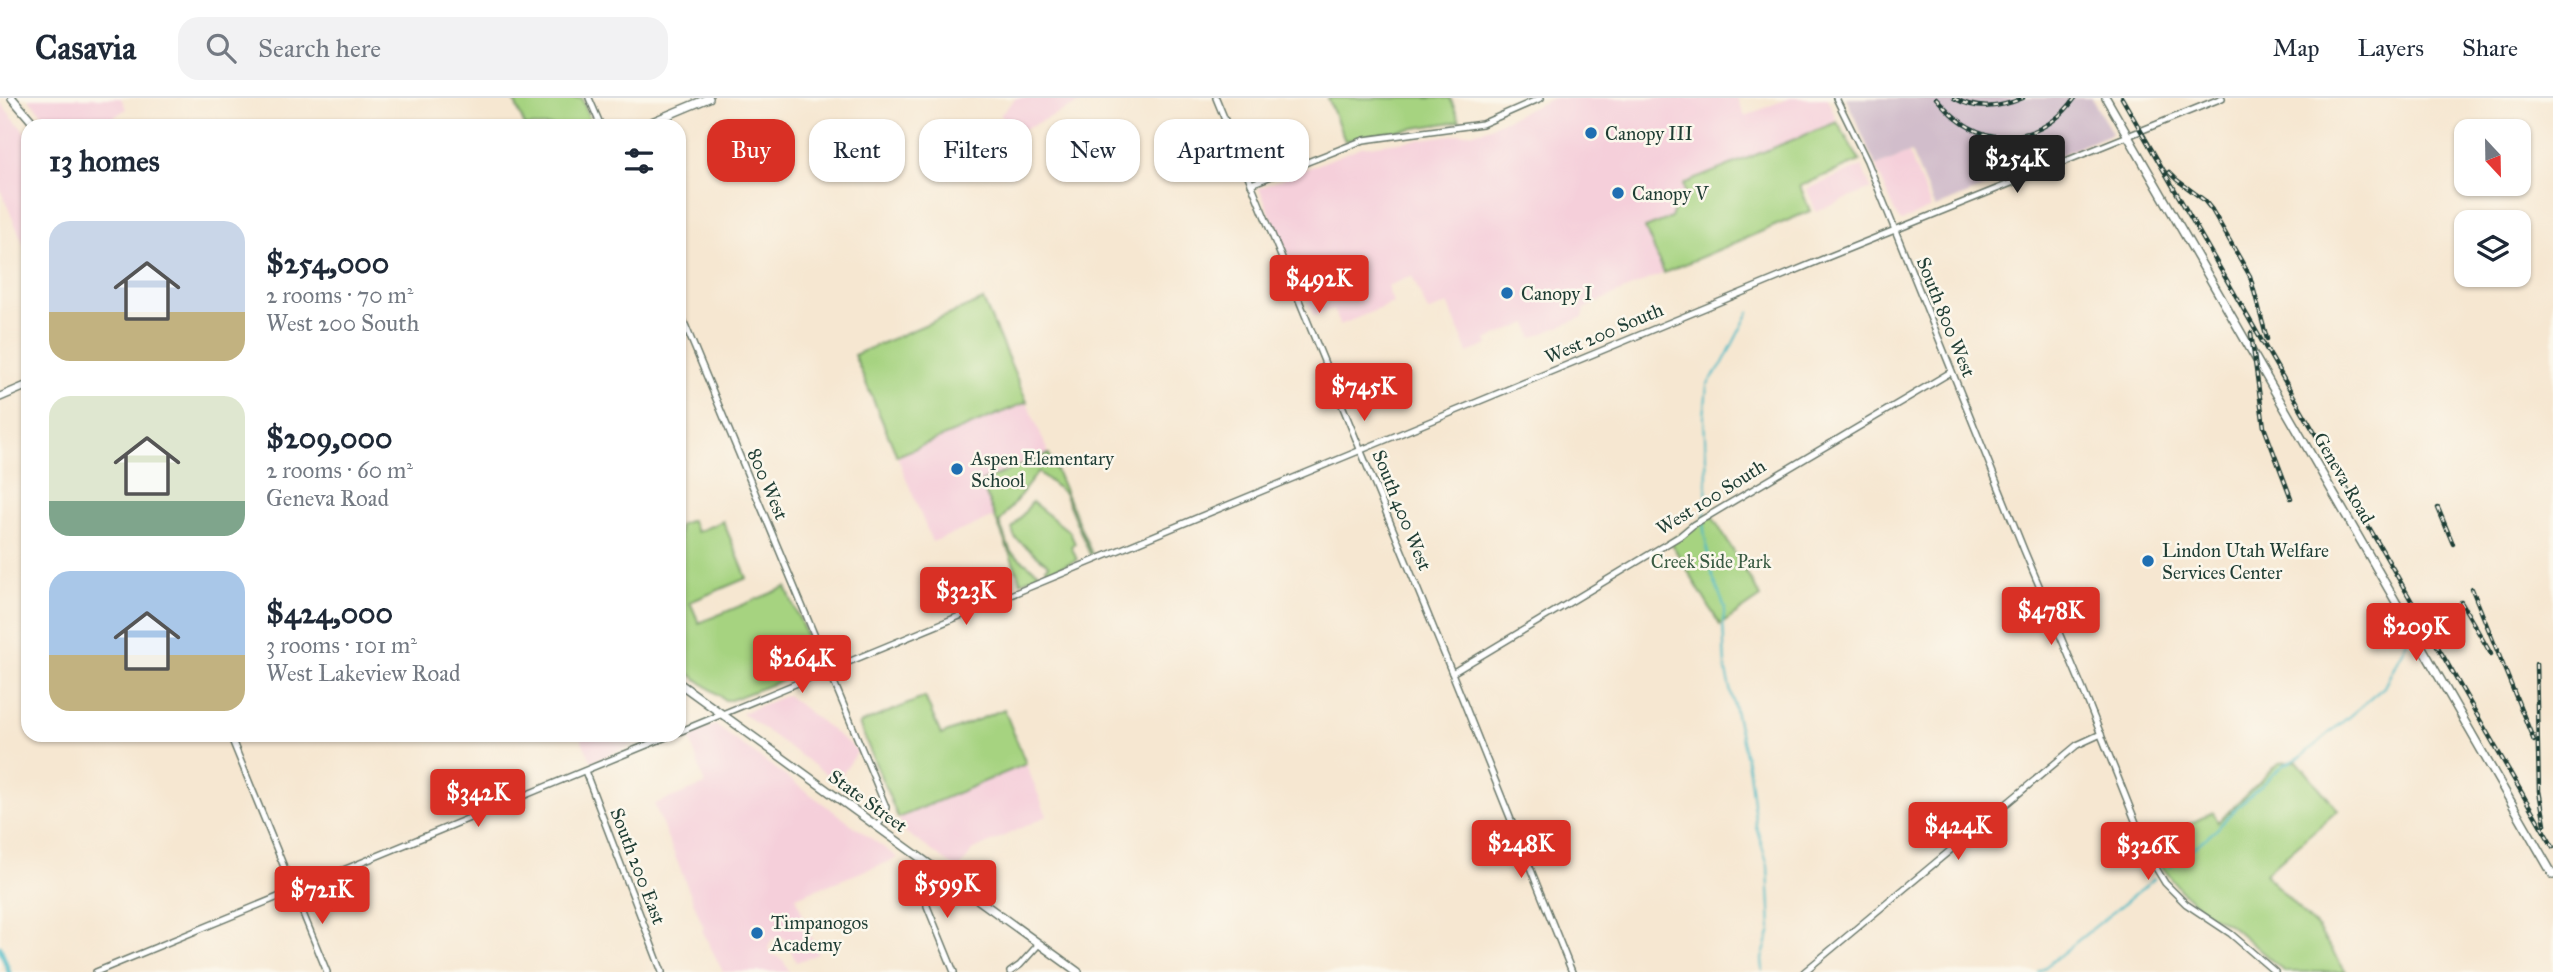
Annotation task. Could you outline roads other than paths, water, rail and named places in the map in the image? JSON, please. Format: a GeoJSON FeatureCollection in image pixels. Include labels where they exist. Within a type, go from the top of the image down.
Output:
{"type":"FeatureCollection","features":[{"type":"Feature","properties":{"kind":"main road"},"geometry":{"type":"LineString","coordinates":[[12,98],[30,119]]}},
{"type":"Feature","properties":{"kind":"main road"},"geometry":{"type":"LineString","coordinates":[[659,119],[709,98]]}},
{"type":"Feature","properties":{"kind":"main road","name":"Geneva Road"},"geometry":{"type":"LineString","coordinates":[[2106,98],[2553,875]]}},
{"type":"Feature","properties":{"kind":"main road"},"geometry":{"type":"LineString","coordinates":[[0,397],[21,388]]}},
{"type":"Feature","properties":{"kind":"main road","name":"State Street"},"geometry":{"type":"LineString","coordinates":[[686,688],[1078,972]]}},
{"type":"Feature","properties":{"kind":"street"},"geometry":{"type":"LineString","coordinates":[[589,98],[598,119]]}},
{"type":"Feature","properties":{"kind":"street","name":"South 400 West"},"geometry":{"type":"LineString","coordinates":[[1216,98],[1496,779],[1572,972]]}},
{"type":"Feature","properties":{"kind":"street"},"geometry":{"type":"LineString","coordinates":[[1251,184],[1364,139],[1482,124],[1541,98]]}},
{"type":"Feature","properties":{"kind":"street","name":"South 800 West"},"geometry":{"type":"LineString","coordinates":[[1836,98],[1867,161],[2101,734],[2133,819],[2158,873],[2186,904],[2231,934],[2275,972]]}},
{"type":"Feature","properties":{"kind":"street","name":"West 200 South"},"geometry":{"type":"LineString","coordinates":[[686,729],[1895,230],[2222,98]]}},
{"type":"Feature","properties":{"kind":"street","name":"800 West"},"geometry":{"type":"LineString","coordinates":[[686,327],[886,807],[884,817],[877,827]]}},
{"type":"Feature","properties":{"kind":"street","name":"West 100 South"},"geometry":{"type":"LineString","coordinates":[[1452,673],[1832,441],[1951,372]]}},
{"type":"Feature","properties":{"kind":"street"},"geometry":{"type":"LineString","coordinates":[[1804,972],[2077,745],[2101,734]]}},
{"type":"Feature","properties":{"kind":"street"},"geometry":{"type":"LineString","coordinates":[[233,742],[327,972]]}},
{"type":"Feature","properties":{"kind":"street"},"geometry":{"type":"LineString","coordinates":[[96,972],[654,742]]}},
{"type":"Feature","properties":{"kind":"street","name":"South 200 East"},"geometry":{"type":"LineString","coordinates":[[585,771],[662,972]]}},
{"type":"Feature","properties":{"kind":"street"},"geometry":{"type":"LineString","coordinates":[[935,868],[926,891],[927,906],[954,972]]}},
{"type":"Feature","properties":{"kind":"street"},"geometry":{"type":"LineString","coordinates":[[1010,972],[1039,944]]}},
{"type":"Feature","properties":{"kind":"waterway"},"geometry":{"type":"LineString","coordinates":[[1749,312],[1723,363],[1707,385],[1704,417],[1707,479],[1704,530],[1711,572],[1725,608],[1725,667],[1749,771],[1756,826],[1768,866],[1771,930],[1762,959],[1763,971]]}},
{"type":"Feature","properties":{"kind":"waterway"},"geometry":{"type":"LineString","coordinates":[[2170,867],[2217,829],[2284,765],[2302,756],[2384,687],[2407,641]]}},
{"type":"Feature","properties":{"kind":"waterway"},"geometry":{"type":"LineString","coordinates":[[2039,972],[2154,879]]}},
{"type":"Feature","properties":{"kind":"waterway"},"geometry":{"type":"LineString","coordinates":[[0,947],[9,972]]}},
{"type":"Feature","properties":{"kind":"railway"},"geometry":{"type":"LineString","coordinates":[[1936,98],[1964,124],[1998,137],[2027,134],[2041,128],[2054,120],[2075,98]]}},
{"type":"Feature","properties":{"kind":"railway"},"geometry":{"type":"LineString","coordinates":[[1954,98],[1971,105],[1988,107],[2023,98]]}},
{"type":"Feature","properties":{"kind":"railway"},"geometry":{"type":"LineString","coordinates":[[2122,98],[2553,847]]}},
{"type":"Feature","properties":{"kind":"railway"},"geometry":{"type":"LineString","coordinates":[[2009,150],[2035,139]]}},
{"type":"Feature","properties":{"kind":"railway"},"geometry":{"type":"LineString","coordinates":[[2169,172],[2204,200],[2212,210],[2250,276],[2267,339]]}},
{"type":"Feature","properties":{"kind":"railway"},"geometry":{"type":"LineString","coordinates":[[2251,333],[2264,427],[2291,498]]}},
{"type":"Feature","properties":{"kind":"railway"},"geometry":{"type":"LineString","coordinates":[[2438,508],[2453,544]]}},
{"type":"Feature","properties":{"kind":"railway"},"geometry":{"type":"LineString","coordinates":[[2472,589],[2534,741]]}},
{"type":"Feature","properties":{"kind":"railway"},"geometry":{"type":"LineString","coordinates":[[2461,602],[2491,654]]}},
{"type":"Feature","properties":{"kind":"railway"},"geometry":{"type":"LineString","coordinates":[[2536,664],[2539,791],[2545,824]]}},
{"type":"Feature","properties":{"kind":"place","name":"Canopy III"},"geometry":{"type":"Point","coordinates":[1591,133]}},
{"type":"Feature","properties":{"kind":"place","name":"Canopy V"},"geometry":{"type":"Point","coordinates":[1618,193]}},
{"type":"Feature","properties":{"kind":"place","name":"Canopy I"},"geometry":{"type":"Point","coordinates":[1507,293]}},
{"type":"Feature","properties":{"kind":"place","name":"Aspen Elementary School"},"geometry":{"type":"Point","coordinates":[957,469]}},
{"type":"Feature","properties":{"kind":"place","name":"Lindon Utah Welfare Services Center"},"geometry":{"type":"Point","coordinates":[2148,561]}},
{"type":"Feature","properties":{"kind":"place","name":"Timpanogos Academy"},"geometry":{"type":"Point","coordinates":[757,933]}},
{"type":"Feature","properties":{"kind":"park label","name":"Creek Side Park"},"geometry":{"type":"Point","coordinates":[1711,561]}}]}
